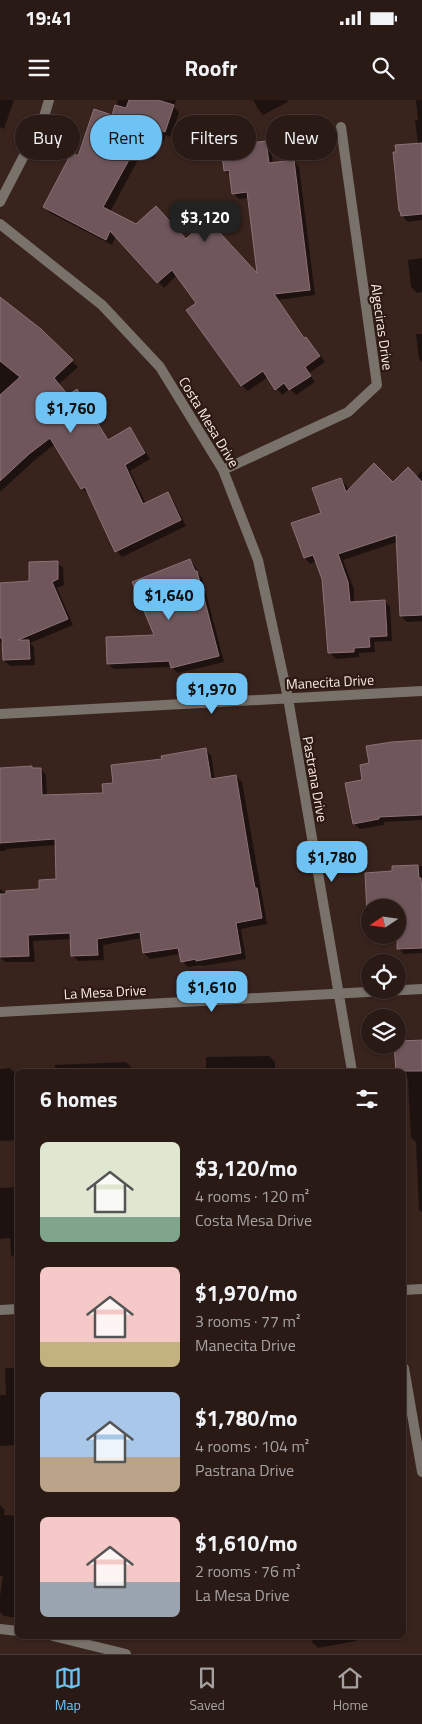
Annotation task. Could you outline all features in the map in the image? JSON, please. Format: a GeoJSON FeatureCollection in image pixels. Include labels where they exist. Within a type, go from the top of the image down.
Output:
{"type":"FeatureCollection","features":[{"type":"Feature","properties":{"kind":"street"},"geometry":{"type":"LineString","coordinates":[[0,202],[44,116],[49,100]]}},
{"type":"Feature","properties":{"kind":"street","name":"Algeciras Drive"},"geometry":{"type":"LineString","coordinates":[[223,470],[348,412],[377,385],[341,127]]}},
{"type":"Feature","properties":{"kind":"street","name":"Costa Mesa Drive"},"geometry":{"type":"LineString","coordinates":[[0,224],[102,305],[160,367],[223,470],[258,560],[288,698]]}},
{"type":"Feature","properties":{"kind":"street","name":"Manecita Drive"},"geometry":{"type":"LineString","coordinates":[[0,714],[422,691]]}},
{"type":"Feature","properties":{"kind":"street","name":"Pastrana Drive"},"geometry":{"type":"LineString","coordinates":[[288,698],[352,1069]]}},
{"type":"Feature","properties":{"kind":"street","name":"La Mesa Drive"},"geometry":{"type":"LineString","coordinates":[[0,1012],[422,989]]}},
{"type":"Feature","properties":{"kind":"street"},"geometry":{"type":"LineString","coordinates":[[406,1290],[422,1288]]}},
{"type":"Feature","properties":{"kind":"street"},"geometry":{"type":"LineString","coordinates":[[0,1310],[15,1309]]}},
{"type":"Feature","properties":{"kind":"street"},"geometry":{"type":"LineString","coordinates":[[406,1380],[422,1472]]}},
{"type":"Feature","properties":{"kind":"street"},"geometry":{"type":"LineString","coordinates":[[0,1629],[15,1631]]}},
{"type":"Feature","properties":{"kind":"street"},"geometry":{"type":"LineString","coordinates":[[65,1639],[126,1654]]}},
{"type":"Feature","properties":{"kind":"building"},"geometry":{"type":"Polygon","coordinates":[[[129,100],[158,100],[174,105],[165,132],[162,131],[162,115],[112,115],[115,105],[126,108],[129,100]]]}},
{"type":"Feature","properties":{"kind":"building"},"geometry":{"type":"Polygon","coordinates":[[[94,109],[112,115],[92,115],[94,109]]]}},
{"type":"Feature","properties":{"kind":"building"},"geometry":{"type":"Polygon","coordinates":[[[90,121],[90,160],[129,160],[103,207],[136,224],[156,206],[186,239],[207,219],[257,273],[247,192],[232,194],[229,170],[224,171],[223,160],[256,160],[256,142],[266,141],[266,160],[269,160],[269,163],[294,160],[310,290],[274,294],[304,338],[306,337],[320,356],[305,367],[311,376],[289,390],[284,383],[275,390],[263,371],[241,386],[186,310],[196,303],[172,270],[157,283],[110,231],[106,240],[43,207],[68,160],[80,160],[80,150],[90,121]]]}},
{"type":"Feature","properties":{"kind":"building"},"geometry":{"type":"Polygon","coordinates":[[[422,143],[422,214],[401,216],[393,152],[396,152],[395,145],[422,143]]]}},
{"type":"Feature","properties":{"kind":"building"},"geometry":{"type":"Polygon","coordinates":[[[0,297],[41,329],[73,360],[54,378],[68,395],[77,389],[108,440],[130,427],[145,453],[125,465],[143,504],[168,492],[181,520],[115,552],[85,487],[81,489],[50,438],[29,454],[0,481],[0,395],[20,377],[0,361],[0,297]]]}},
{"type":"Feature","properties":{"kind":"building"},"geometry":{"type":"Polygon","coordinates":[[[374,463],[393,482],[408,467],[422,482],[422,615],[400,616],[396,535],[338,554],[348,582],[350,602],[385,600],[387,636],[369,637],[370,647],[354,648],[354,652],[328,653],[322,579],[313,555],[304,558],[291,523],[321,513],[312,488],[341,478],[346,492],[374,463]]]}},
{"type":"Feature","properties":{"kind":"building"},"geometry":{"type":"Polygon","coordinates":[[[190,559],[195,571],[197,571],[219,656],[171,668],[169,661],[107,664],[106,637],[154,635],[132,582],[190,559]]]}},
{"type":"Feature","properties":{"kind":"building"},"geometry":{"type":"Polygon","coordinates":[[[58,561],[58,579],[52,582],[68,619],[18,640],[29,640],[30,659],[3,660],[2,638],[0,638],[0,583],[29,581],[29,562],[58,561]]]}},
{"type":"Feature","properties":{"kind":"building"},"geometry":{"type":"Polygon","coordinates":[[[422,740],[422,815],[379,817],[379,819],[353,824],[345,783],[362,780],[360,765],[369,763],[366,746],[422,740]]]}},
{"type":"Feature","properties":{"kind":"building"},"geometry":{"type":"Polygon","coordinates":[[[206,748],[211,779],[236,775],[255,888],[257,888],[262,918],[236,923],[241,953],[181,962],[178,948],[143,953],[140,932],[97,939],[98,955],[71,956],[70,933],[28,935],[29,956],[0,957],[0,894],[6,894],[6,891],[39,889],[39,880],[56,879],[55,839],[0,843],[0,768],[32,766],[32,768],[41,768],[42,795],[103,793],[102,784],[113,783],[111,765],[162,759],[161,756],[206,748]]]}},
{"type":"Feature","properties":{"kind":"building"},"geometry":{"type":"Polygon","coordinates":[[[418,865],[422,895],[422,948],[397,949],[397,944],[406,944],[406,899],[366,899],[365,873],[392,871],[392,866],[418,865]]]}},
{"type":"Feature","properties":{"kind":"building"},"geometry":{"type":"Polygon","coordinates":[[[422,1040],[422,1071],[396,1069],[395,1054],[406,1054],[406,1041],[422,1040]]]}}]}
